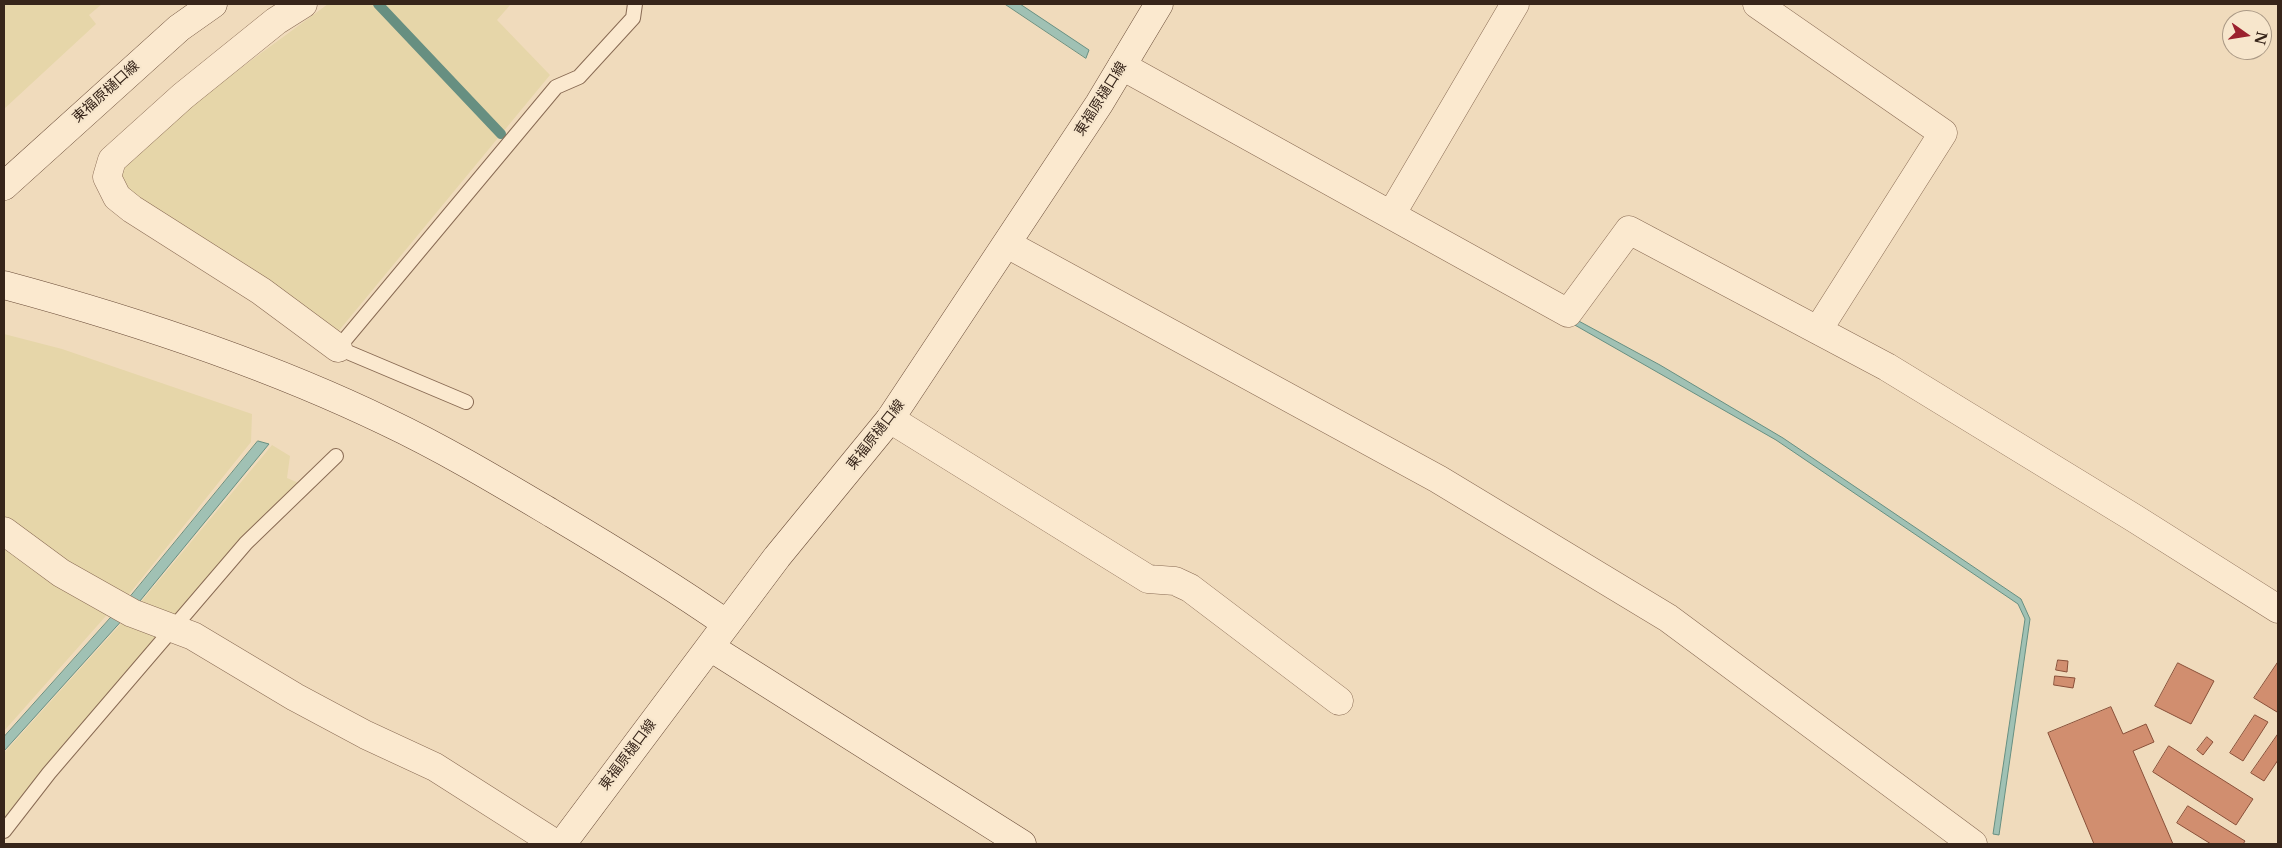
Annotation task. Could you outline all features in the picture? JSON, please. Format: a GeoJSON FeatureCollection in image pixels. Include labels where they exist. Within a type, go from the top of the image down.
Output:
{"type":"FeatureCollection","features":[{"type":"Feature","properties":{"kind":"street","name":"東福原樋口線"},"geometry":{"type":"LineString","coordinates":[[4,186],[179,28],[213,4]]}},
{"type":"Feature","properties":{"kind":"street"},"geometry":{"type":"LineString","coordinates":[[303,4],[276,21],[183,96],[112,160],[107,177],[117,197],[132,209],[261,292],[338,348]]}},
{"type":"Feature","properties":{"kind":"street","name":"東福原樋口線"},"geometry":{"type":"LineString","coordinates":[[562,844],[778,557],[890,419],[1007,244],[1122,66],[1159,4]]}},
{"type":"Feature","properties":{"kind":"street"},"geometry":{"type":"LineString","coordinates":[[1391,215],[1515,4]]}},
{"type":"Feature","properties":{"kind":"street"},"geometry":{"type":"LineString","coordinates":[[1757,4],[1942,133],[1818,330]]}},
{"type":"Feature","properties":{"kind":"street"},"geometry":{"type":"LineString","coordinates":[[1122,66],[1568,313],[1629,230],[1887,367],[2134,518],[2278,609]]}},
{"type":"Feature","properties":{"kind":"street"},"geometry":{"type":"LineString","coordinates":[[1007,244],[1438,479],[1668,618],[1973,844]]}},
{"type":"Feature","properties":{"kind":"street"},"geometry":{"type":"LineString","coordinates":[[4,285],[192,342],[293,381],[387,422],[453,456],[538,505],[665,581],[727,624]]}},
{"type":"Feature","properties":{"kind":"street"},"geometry":{"type":"LineString","coordinates":[[890,419],[1148,579],[1175,581],[1190,588],[1339,701]]}},
{"type":"Feature","properties":{"kind":"street"},"geometry":{"type":"LineString","coordinates":[[4,532],[61,573],[132,613],[193,636],[295,697],[366,735],[435,766],[556,844]]}},
{"type":"Feature","properties":{"kind":"street"},"geometry":{"type":"LineString","coordinates":[[710,647],[1022,844]]}},
{"type":"Feature","properties":{"kind":"lane"},"geometry":{"type":"LineString","coordinates":[[466,402],[338,348],[556,87],[579,77],[633,18],[635,4]]}},
{"type":"Feature","properties":{"kind":"lane"},"geometry":{"type":"LineString","coordinates":[[4,831],[49,773],[246,543],[336,456]]}},
{"type":"Feature","properties":{"kind":"shaded area"},"geometry":{"type":"Polygon","coordinates":[[[4,4],[102,4],[89,15],[96,24],[4,109],[4,4]]]}},
{"type":"Feature","properties":{"kind":"shaded area"},"geometry":{"type":"Polygon","coordinates":[[[328,4],[511,4],[497,20],[550,75],[337,333],[120,190],[120,164],[151,134],[328,4]]]}},
{"type":"Feature","properties":{"kind":"shaded area"},"geometry":{"type":"Polygon","coordinates":[[[1005,4],[1020,4],[1089,50],[1086,58],[1005,4]]]}},
{"type":"Feature","properties":{"kind":"shaded area"},"geometry":{"type":"Polygon","coordinates":[[[1575,319],[1660,365],[1783,438],[2021,599],[2030,619],[1999,835],[1993,834],[2025,619],[2018,604],[1776,440],[1573,324],[1575,319]]]}},
{"type":"Feature","properties":{"kind":"shaded area"},"geometry":{"type":"Polygon","coordinates":[[[4,334],[62,349],[252,414],[251,442],[122,603],[4,526],[4,334]]]}},
{"type":"Feature","properties":{"kind":"shaded area"},"geometry":{"type":"Polygon","coordinates":[[[258,441],[269,444],[135,607],[126,602],[258,441]]]}},
{"type":"Feature","properties":{"kind":"shaded area"},"geometry":{"type":"Polygon","coordinates":[[[272,445],[290,456],[287,478],[301,484],[172,621],[135,609],[272,445]]]}},
{"type":"Feature","properties":{"kind":"shaded area"},"geometry":{"type":"Polygon","coordinates":[[[4,537],[113,608],[4,731],[4,537]]]}},
{"type":"Feature","properties":{"kind":"shaded area"},"geometry":{"type":"Polygon","coordinates":[[[115,613],[125,617],[4,751],[4,737],[115,613]]]}},
{"type":"Feature","properties":{"kind":"shaded area"},"geometry":{"type":"Polygon","coordinates":[[[127,617],[162,632],[4,824],[4,753],[127,617]]]}},
{"type":"Feature","properties":{"kind":"building"},"geometry":{"type":"Polygon","coordinates":[[[2058,660],[2068,661],[2067,672],[2056,670],[2058,660]]]}},
{"type":"Feature","properties":{"kind":"building"},"geometry":{"type":"Polygon","coordinates":[[[2278,662],[2278,710],[2277,712],[2254,698],[2278,662]]]}},
{"type":"Feature","properties":{"kind":"building"},"geometry":{"type":"Polygon","coordinates":[[[2178,663],[2214,681],[2191,724],[2155,706],[2178,663]]]}},
{"type":"Feature","properties":{"kind":"building"},"geometry":{"type":"Polygon","coordinates":[[[2055,676],[2075,678],[2073,688],[2054,685],[2055,676]]]}},
{"type":"Feature","properties":{"kind":"building"},"geometry":{"type":"Polygon","coordinates":[[[2111,707],[2123,734],[2146,724],[2154,742],[2133,751],[2173,844],[2094,844],[2048,733],[2111,707]]]}},
{"type":"Feature","properties":{"kind":"building"},"geometry":{"type":"Polygon","coordinates":[[[2255,715],[2268,722],[2243,761],[2230,753],[2255,715]]]}},
{"type":"Feature","properties":{"kind":"building"},"geometry":{"type":"Polygon","coordinates":[[[2278,734],[2278,760],[2264,781],[2251,773],[2278,734]]]}},
{"type":"Feature","properties":{"kind":"building"},"geometry":{"type":"Polygon","coordinates":[[[2207,737],[2213,742],[2203,755],[2197,750],[2207,737]]]}},
{"type":"Feature","properties":{"kind":"building"},"geometry":{"type":"Polygon","coordinates":[[[2169,746],[2253,799],[2236,825],[2153,772],[2169,746]]]}},
{"type":"Feature","properties":{"kind":"building"},"geometry":{"type":"Polygon","coordinates":[[[2188,806],[2245,841],[2243,844],[2211,844],[2177,823],[2188,806]]]}},
{"type":"Feature","properties":{"kind":"waterway"},"geometry":{"type":"LineString","coordinates":[[378,4],[501,134]]}}]}
